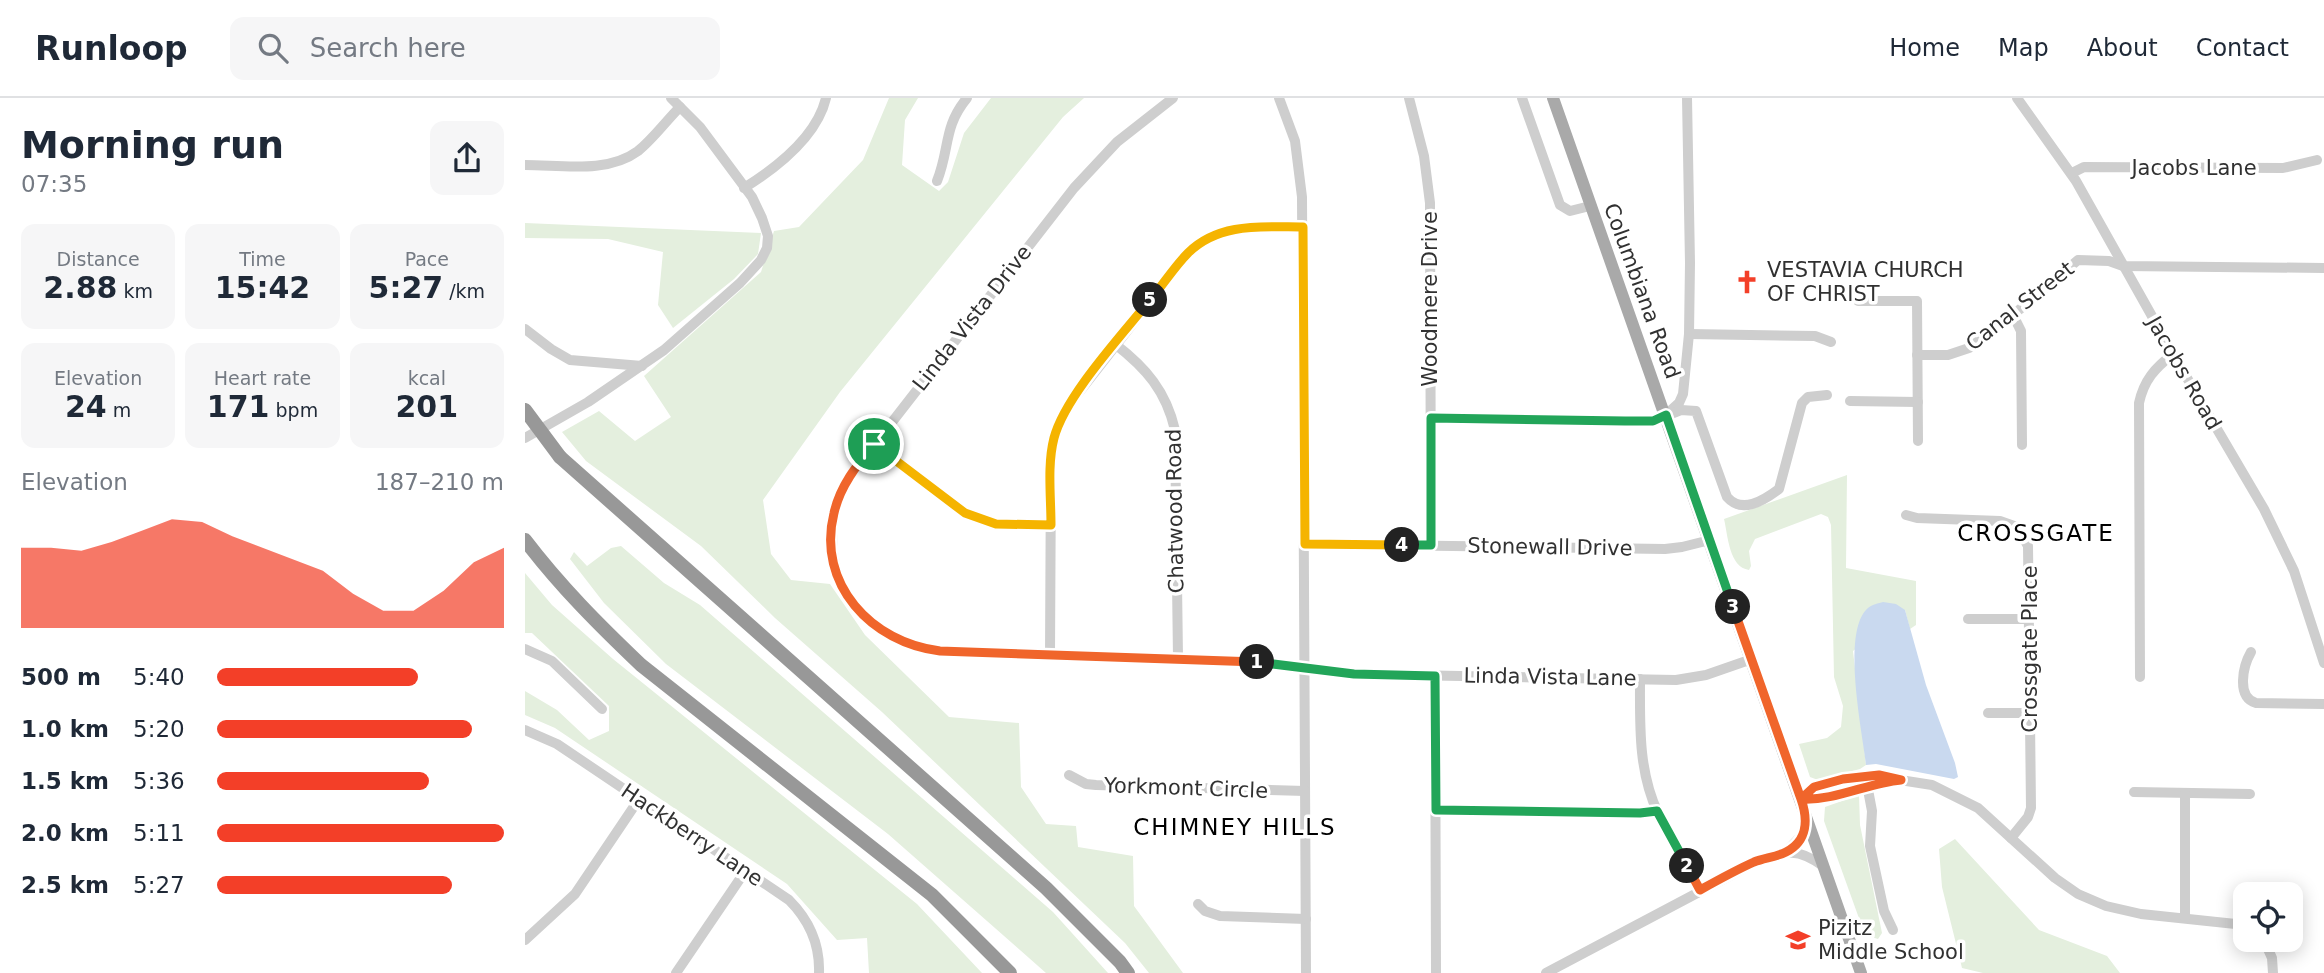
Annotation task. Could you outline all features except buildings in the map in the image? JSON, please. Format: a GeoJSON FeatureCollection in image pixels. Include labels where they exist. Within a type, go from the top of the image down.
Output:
{"type":"FeatureCollection","features":[{"type":"Feature","properties":{"kind":"highway"},"geometry":{"type":"LineString","coordinates":[[525,410],[560,457]]}},
{"type":"Feature","properties":{"kind":"highway"},"geometry":{"type":"LineString","coordinates":[[525,425],[1046,888],[1128,973]]}},
{"type":"Feature","properties":{"kind":"highway"},"geometry":{"type":"LineString","coordinates":[[525,540],[569,593],[641,665],[932,895],[1010,973]]}},
{"type":"Feature","properties":{"kind":"main road","name":"Columbiana Road"},"geometry":{"type":"LineString","coordinates":[[1553,98],[1861,973]]}},
{"type":"Feature","properties":{"kind":"street"},"geometry":{"type":"LineString","coordinates":[[525,438],[642,366],[740,283],[761,260],[767,247],[768,236],[752,197],[700,127],[671,98]]}},
{"type":"Feature","properties":{"kind":"street"},"geometry":{"type":"LineString","coordinates":[[744,188],[766,174],[813,129],[822,114],[826,98]]}},
{"type":"Feature","properties":{"kind":"street"},"geometry":{"type":"LineString","coordinates":[[937,181],[952,120],[967,98]]}},
{"type":"Feature","properties":{"kind":"street","name":"Linda Vista Drive"},"geometry":{"type":"LineString","coordinates":[[837,571],[831,542],[833,514],[847,480],[1081,180],[1117,142],[1173,98]]}},
{"type":"Feature","properties":{"kind":"street"},"geometry":{"type":"LineString","coordinates":[[1279,98],[1299,160],[1303,227],[1306,973]]}},
{"type":"Feature","properties":{"kind":"street","name":"Woodmere Drive"},"geometry":{"type":"LineString","coordinates":[[1409,98],[1424,156],[1429,189],[1431,545]]}},
{"type":"Feature","properties":{"kind":"street"},"geometry":{"type":"LineString","coordinates":[[1522,98],[1560,205],[1570,211],[1590,206]]}},
{"type":"Feature","properties":{"kind":"street"},"geometry":{"type":"LineString","coordinates":[[1666,415],[1679,403],[1683,394],[1689,334],[1687,98]]}},
{"type":"Feature","properties":{"kind":"street","name":"Jacobs Road"},"geometry":{"type":"LineString","coordinates":[[2017,98],[2072,173],[2172,354],[2264,509],[2300,586],[2324,663]]}},
{"type":"Feature","properties":{"kind":"street"},"geometry":{"type":"LineString","coordinates":[[525,164],[594,166],[618,162],[638,151],[680,107]]}},
{"type":"Feature","properties":{"kind":"street","name":"Jacobs Lane"},"geometry":{"type":"LineString","coordinates":[[2072,173],[2084,167],[2283,168],[2317,160]]}},
{"type":"Feature","properties":{"kind":"street"},"geometry":{"type":"LineString","coordinates":[[1050,655],[1051,460],[1058,425],[1070,404],[1184,258],[1204,240],[1235,229],[1303,227]]}},
{"type":"Feature","properties":{"kind":"street","name":"Canal Street"},"geometry":{"type":"LineString","coordinates":[[1917,355],[1948,355],[1963,351],[2013,315],[2078,260],[2109,261],[2123,266],[2324,268]]}},
{"type":"Feature","properties":{"kind":"street"},"geometry":{"type":"LineString","coordinates":[[1858,301],[1917,301],[1918,441]]}},
{"type":"Feature","properties":{"kind":"street"},"geometry":{"type":"LineString","coordinates":[[2013,315],[2021,331],[2022,445]]}},
{"type":"Feature","properties":{"kind":"street"},"geometry":{"type":"LineString","coordinates":[[525,329],[570,360],[642,366]]}},
{"type":"Feature","properties":{"kind":"street"},"geometry":{"type":"LineString","coordinates":[[1689,334],[1815,336],[1831,342]]}},
{"type":"Feature","properties":{"kind":"street","name":"Chatwood Road"},"geometry":{"type":"LineString","coordinates":[[1115,344],[1135,359],[1156,383],[1169,407],[1175,430],[1178,658]]}},
{"type":"Feature","properties":{"kind":"street"},"geometry":{"type":"LineString","coordinates":[[2140,677],[2139,403],[2147,379],[2158,365],[2172,354]]}},
{"type":"Feature","properties":{"kind":"street"},"geometry":{"type":"LineString","coordinates":[[1431,418],[1653,421],[1681,410],[1696,411],[1727,497],[1733,504],[1744,507],[1779,489],[1802,402],[1808,397],[1828,395]]}},
{"type":"Feature","properties":{"kind":"street"},"geometry":{"type":"LineString","coordinates":[[1850,401],[1918,402]]}},
{"type":"Feature","properties":{"kind":"street"},"geometry":{"type":"LineString","coordinates":[[874,444],[965,513],[996,524],[1051,525]]}},
{"type":"Feature","properties":{"kind":"street","name":"Crossgate Place"},"geometry":{"type":"LineString","coordinates":[[1906,515],[1917,518],[2000,521],[2017,527],[2028,545],[2031,808],[2028,817],[2011,838]]}},
{"type":"Feature","properties":{"kind":"street","name":"Stonewall Drive"},"geometry":{"type":"LineString","coordinates":[[1305,544],[1665,549],[1710,540]]}},
{"type":"Feature","properties":{"kind":"street","name":"Linda Vista Lane"},"geometry":{"type":"LineString","coordinates":[[837,571],[847,594],[874,626],[899,642],[940,651],[1258,662],[1354,674],[1640,679],[1694,678],[1752,659]]}},
{"type":"Feature","properties":{"kind":"street"},"geometry":{"type":"LineString","coordinates":[[1968,619],[2029,619]]}},
{"type":"Feature","properties":{"kind":"street"},"geometry":{"type":"LineString","coordinates":[[525,649],[552,661],[602,709]]}},
{"type":"Feature","properties":{"kind":"street"},"geometry":{"type":"LineString","coordinates":[[2251,652],[2244,669],[2245,695],[2248,700],[2256,703],[2324,704]]}},
{"type":"Feature","properties":{"kind":"street"},"geometry":{"type":"LineString","coordinates":[[1435,676],[1436,973]]}},
{"type":"Feature","properties":{"kind":"street"},"geometry":{"type":"LineString","coordinates":[[1640,679],[1641,754],[1657,811],[1700,890]]}},
{"type":"Feature","properties":{"kind":"street"},"geometry":{"type":"LineString","coordinates":[[1989,713],[2030,713]]}},
{"type":"Feature","properties":{"kind":"street","name":"Hackberry Lane"},"geometry":{"type":"LineString","coordinates":[[525,730],[557,744],[789,900],[802,915],[815,941],[819,973]]}},
{"type":"Feature","properties":{"kind":"street","name":"Yorkmont Circle"},"geometry":{"type":"LineString","coordinates":[[1069,775],[1077,781],[1096,785],[1305,791]]}},
{"type":"Feature","properties":{"kind":"street"},"geometry":{"type":"LineString","coordinates":[[1801,799],[1818,800],[1866,780],[1901,780],[1932,785],[1978,808],[2055,878],[2090,900],[2123,911],[2233,924]]}},
{"type":"Feature","properties":{"kind":"street"},"geometry":{"type":"LineString","coordinates":[[1866,780],[1872,811],[1870,846],[1884,911],[1893,930]]}},
{"type":"Feature","properties":{"kind":"street"},"geometry":{"type":"LineString","coordinates":[[2134,792],[2250,794]]}},
{"type":"Feature","properties":{"kind":"street"},"geometry":{"type":"LineString","coordinates":[[2185,793],[2185,918]]}},
{"type":"Feature","properties":{"kind":"street"},"geometry":{"type":"LineString","coordinates":[[525,940],[575,894],[639,799]]}},
{"type":"Feature","properties":{"kind":"street"},"geometry":{"type":"LineString","coordinates":[[1436,810],[1657,811]]}},
{"type":"Feature","properties":{"kind":"street"},"geometry":{"type":"LineString","coordinates":[[1787,852],[1803,834],[1807,817]]}},
{"type":"Feature","properties":{"kind":"street"},"geometry":{"type":"LineString","coordinates":[[1546,973],[1754,863],[1787,852],[1807,855],[1824,866]]}},
{"type":"Feature","properties":{"kind":"street"},"geometry":{"type":"LineString","coordinates":[[676,973],[746,870]]}},
{"type":"Feature","properties":{"kind":"street"},"geometry":{"type":"LineString","coordinates":[[1198,904],[1205,911],[1220,916],[1306,919]]}},
{"type":"Feature","properties":{"kind":"street"},"geometry":{"type":"LineString","coordinates":[[2269,952],[2273,973]]}},
{"type":"Feature","properties":{"kind":"green space"},"geometry":{"type":"Polygon","coordinates":[[[889,98],[918,98],[905,120],[902,165],[939,191],[948,182],[964,133],[991,98],[1084,98],[1063,117],[840,392],[763,500],[771,554],[791,580],[830,584],[865,635],[949,717],[1019,723],[1021,787],[1046,824],[1076,826],[1078,847],[1133,856],[1134,906],[1183,973],[1149,973],[1125,943],[882,712],[775,618],[701,546],[586,461],[562,432],[599,411],[635,441],[671,417],[644,376],[761,272],[774,231],[799,227],[863,160],[889,98]]]}},
{"type":"Feature","properties":{"kind":"green space"},"geometry":{"type":"Polygon","coordinates":[[[525,223],[761,233],[758,254],[734,279],[673,328],[658,305],[663,252],[608,239],[525,238],[525,223]]]}},
{"type":"Feature","properties":{"kind":"green space"},"geometry":{"type":"Polygon","coordinates":[[[1847,475],[1846,568],[1916,581],[1916,625],[1910,629],[1905,610],[1853,651],[1866,765],[1818,780],[1810,777],[1799,744],[1827,738],[1841,727],[1843,706],[1834,677],[1831,525],[1828,517],[1821,514],[1755,539],[1749,551],[1749,570],[1742,568],[1733,557],[1724,519],[1847,475]]]}},
{"type":"Feature","properties":{"kind":"green space"},"geometry":{"type":"Polygon","coordinates":[[[621,546],[664,583],[700,605],[1053,912],[1108,973],[1046,973],[888,834],[666,664],[604,603],[570,559],[574,552],[587,566],[611,548],[621,546]]]}},
{"type":"Feature","properties":{"kind":"green space"},"geometry":{"type":"Polygon","coordinates":[[[525,573],[552,605],[613,659],[917,904],[982,973],[869,973],[867,938],[837,940],[787,884],[555,728],[525,715],[525,691],[557,710],[589,740],[609,731],[609,706],[532,633],[525,633],[525,573]]]}},
{"type":"Feature","properties":{"kind":"green space"},"geometry":{"type":"Polygon","coordinates":[[[1859,795],[1860,825],[1882,933],[1878,939],[1865,935],[1824,821],[1825,807],[1859,795]]]}},
{"type":"Feature","properties":{"kind":"green space"},"geometry":{"type":"Polygon","coordinates":[[[1955,839],[2039,930],[2107,956],[2120,973],[1983,973],[1962,968],[1942,887],[1939,849],[1955,839]]]}},
{"type":"Feature","properties":{"kind":"water"},"geometry":{"type":"Polygon","coordinates":[[[1883,602],[1896,604],[1905,610],[1926,685],[1955,763],[1958,777],[1954,779],[1876,764],[1866,765],[1855,682],[1856,637],[1860,620],[1868,608],[1883,602]]]}},
{"type":"Feature","properties":{"kind":"place","name":"VESTAVIA CHURCH OF CHRIST"},"geometry":{"type":"Point","coordinates":[1747,282]}},
{"type":"Feature","properties":{"kind":"place","name":"Pizitz Middle School"},"geometry":{"type":"Point","coordinates":[1798,940]}},
{"type":"Feature","properties":{"kind":"district","name":"CROSSGATE"},"geometry":{"type":"Point","coordinates":[2036,533]}},
{"type":"Feature","properties":{"kind":"district","name":"CHIMNEY HILLS"},"geometry":{"type":"Point","coordinates":[1235,827]}},
{"type":"Feature","properties":{"kind":"route"},"geometry":{"type":"LineString","coordinates":[[874,444],[852,471],[837,502],[833,514],[831,542],[834,562],[847,594],[864,617],[885,634],[914,647],[940,651],[1228,660],[1354,674],[1435,676],[1436,810],[1657,811],[1700,890],[1733,872],[1787,852],[1803,834],[1807,817],[1801,799],[1818,800],[1879,782],[1901,780],[1879,775],[1843,779],[1814,787],[1801,799],[1666,415],[1653,421],[1431,418],[1431,545],[1305,544],[1303,227],[1235,229],[1204,240],[1189,252],[1064,413],[1052,448],[1051,525],[996,524],[980,520],[951,505],[874,444]]}}]}
